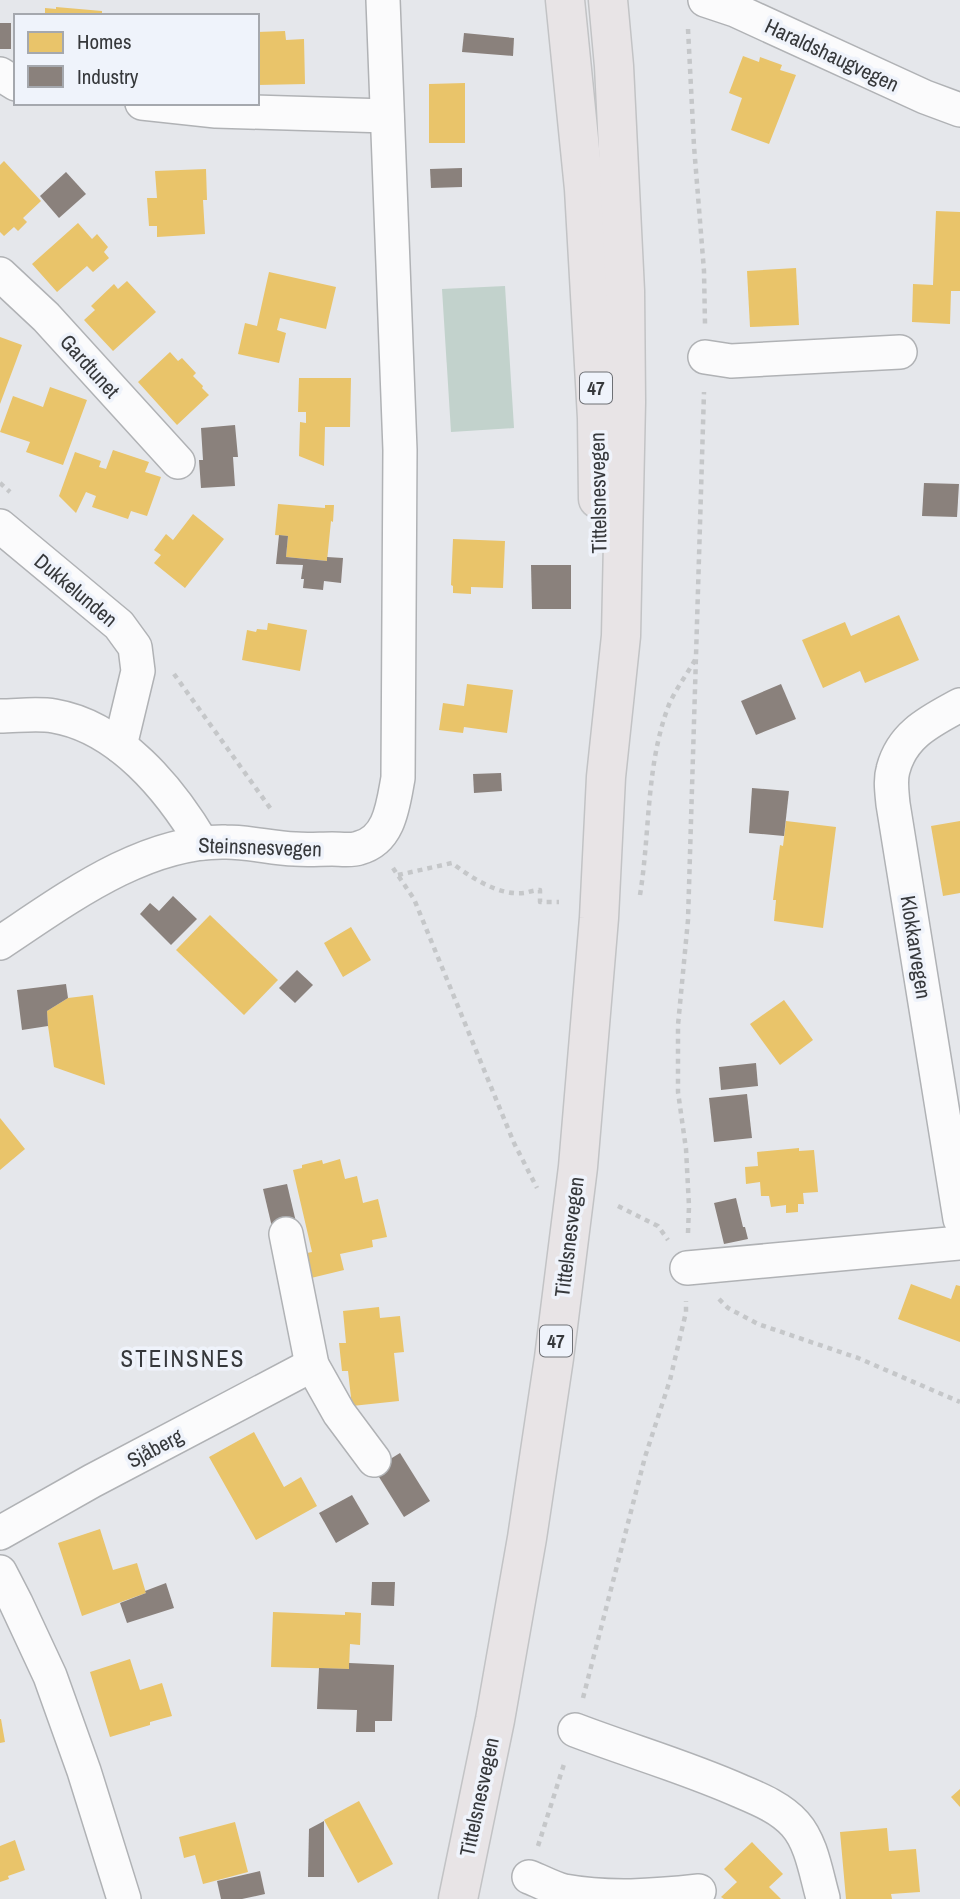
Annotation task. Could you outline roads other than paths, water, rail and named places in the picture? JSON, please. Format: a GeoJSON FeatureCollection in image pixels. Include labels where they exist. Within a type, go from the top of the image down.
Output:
{"type":"FeatureCollection","features":[{"type":"Feature","properties":{"kind":"main road","name":"Tittelsnesvegen"},"geometry":{"type":"LineString","coordinates":[[565,0],[584,189],[597,418],[600,638],[606,777]]}},
{"type":"Feature","properties":{"kind":"main road","name":"Tittelsnesvegen"},"geometry":{"type":"LineString","coordinates":[[458,1899],[504,1668],[554,1357],[578,1167],[599,918],[606,777],[621,636],[625,402],[625,291],[614,66],[608,0]]}},
{"type":"Feature","properties":{"kind":"main road","name":"47"},"geometry":{"type":"LineString","coordinates":[[614,66],[627,0]]}},
{"type":"Feature","properties":{"kind":"street"},"geometry":{"type":"LineString","coordinates":[[160,105],[216,111],[387,116],[383,0]]}},
{"type":"Feature","properties":{"kind":"street","name":"Haraldshaugvegen"},"geometry":{"type":"LineString","coordinates":[[696,13],[735,10],[925,97],[960,110]]}},
{"type":"Feature","properties":{"kind":"street","name":"Steinsnesvegen"},"geometry":{"type":"LineString","coordinates":[[0,943],[112,873],[154,854],[181,846],[225,842],[294,849],[358,849],[375,840],[386,827],[398,778],[400,450],[387,116]]}},
{"type":"Feature","properties":{"kind":"street","name":"Gardtunet"},"geometry":{"type":"LineString","coordinates":[[0,274],[46,317],[178,462]]}},
{"type":"Feature","properties":{"kind":"street"},"geometry":{"type":"LineString","coordinates":[[705,357],[731,361],[900,352]]}},
{"type":"Feature","properties":{"kind":"street","name":"Dukkelunden"},"geometry":{"type":"LineString","coordinates":[[0,526],[119,625],[135,648],[138,671],[120,746]]}},
{"type":"Feature","properties":{"kind":"street","name":"Klokkarvegen"},"geometry":{"type":"LineString","coordinates":[[960,705],[920,728],[903,746],[892,771],[892,804],[960,1219]]}},
{"type":"Feature","properties":{"kind":"street"},"geometry":{"type":"LineString","coordinates":[[0,716],[53,716],[83,725],[120,746],[156,777],[185,814],[202,843]]}},
{"type":"Feature","properties":{"kind":"street"},"geometry":{"type":"LineString","coordinates":[[286,1234],[312,1365],[339,1413],[374,1461]]}},
{"type":"Feature","properties":{"kind":"street"},"geometry":{"type":"LineString","coordinates":[[687,1268],[960,1243]]}},
{"type":"Feature","properties":{"kind":"street","name":"Sjåberg"},"geometry":{"type":"LineString","coordinates":[[0,1533],[92,1481],[312,1365]]}},
{"type":"Feature","properties":{"kind":"street"},"geometry":{"type":"LineString","coordinates":[[0,1572],[50,1676],[84,1770],[124,1899]]}},
{"type":"Feature","properties":{"kind":"street"},"geometry":{"type":"LineString","coordinates":[[575,1730],[705,1775],[769,1804],[795,1823],[808,1845],[824,1898]]}},
{"type":"Feature","properties":{"kind":"street"},"geometry":{"type":"LineString","coordinates":[[529,1877],[562,1891],[598,1897],[648,1897],[699,1891]]}},
{"type":"Feature","properties":{"kind":"district","name":"STEINSNES"},"geometry":{"type":"Point","coordinates":[183,1358]}}]}
